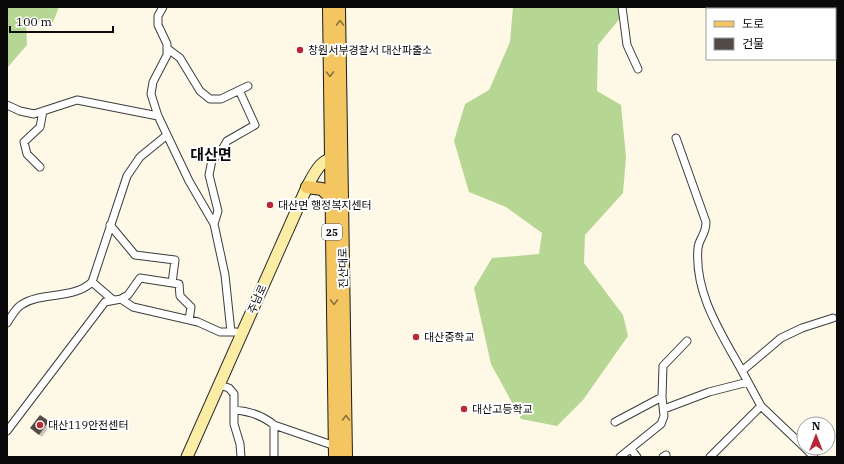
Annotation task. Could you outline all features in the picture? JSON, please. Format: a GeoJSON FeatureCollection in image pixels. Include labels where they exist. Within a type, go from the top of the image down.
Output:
{"type":"FeatureCollection","features":[{"type":"Feature","properties":{"kind":"main road","name":"진산대로"},"geometry":{"type":"LineString","coordinates":[[329,7],[337,157],[346,457]]}},
{"type":"Feature","properties":{"kind":"main road","name":"진산대로"},"geometry":{"type":"LineString","coordinates":[[335,452],[332,199],[337,157],[339,7]]}},
{"type":"Feature","properties":{"kind":"main road"},"geometry":{"type":"LineString","coordinates":[[307,186],[322,189],[332,199]]}},
{"type":"Feature","properties":{"kind":"street"},"geometry":{"type":"LineString","coordinates":[[154,7],[158,16],[158,25],[168,49],[180,58],[204,96],[210,99],[221,99],[248,86]]}},
{"type":"Feature","properties":{"kind":"street"},"geometry":{"type":"LineString","coordinates":[[158,16],[163,7]]}},
{"type":"Feature","properties":{"kind":"street"},"geometry":{"type":"LineString","coordinates":[[622,7],[629,53],[636,61],[638,69]]}},
{"type":"Feature","properties":{"kind":"street"},"geometry":{"type":"LineString","coordinates":[[168,49],[165,61],[151,86],[151,94],[158,116],[189,181],[214,224],[225,275],[231,332]]}},
{"type":"Feature","properties":{"kind":"street"},"geometry":{"type":"LineString","coordinates":[[214,224],[218,211],[210,175],[212,160],[220,153],[228,141],[255,126],[239,90]]}},
{"type":"Feature","properties":{"kind":"street"},"geometry":{"type":"LineString","coordinates":[[7,105],[26,113],[34,114],[77,100],[158,116]]}},
{"type":"Feature","properties":{"kind":"street"},"geometry":{"type":"LineString","coordinates":[[40,167],[27,154],[24,142],[40,127],[43,111]]}},
{"type":"Feature","properties":{"kind":"street"},"geometry":{"type":"LineString","coordinates":[[7,323],[21,305],[39,299],[82,290],[92,282],[127,176],[136,162],[167,135]]}},
{"type":"Feature","properties":{"kind":"street"},"geometry":{"type":"LineString","coordinates":[[676,138],[706,222],[706,234],[698,247],[698,263],[702,295],[761,406],[796,440]]}},
{"type":"Feature","properties":{"kind":"street","name":"주남로"},"geometry":{"type":"LineString","coordinates":[[187,457],[307,186],[320,165],[337,157]]}},
{"type":"Feature","properties":{"kind":"street"},"geometry":{"type":"LineString","coordinates":[[110,225],[136,255],[175,260],[172,283]]}},
{"type":"Feature","properties":{"kind":"street"},"geometry":{"type":"LineString","coordinates":[[7,431],[105,302],[128,295],[140,278],[179,284],[180,296],[190,307],[189,320]]}},
{"type":"Feature","properties":{"kind":"street"},"geometry":{"type":"LineString","coordinates":[[92,282],[113,300]]}},
{"type":"Feature","properties":{"kind":"street"},"geometry":{"type":"LineString","coordinates":[[121,298],[133,307],[189,320],[220,332],[243,332]]}},
{"type":"Feature","properties":{"kind":"street"},"geometry":{"type":"LineString","coordinates":[[742,371],[781,338],[802,328],[833,318]]}},
{"type":"Feature","properties":{"kind":"street"},"geometry":{"type":"LineString","coordinates":[[620,457],[661,424],[664,416],[662,397],[663,366],[687,340]]}},
{"type":"Feature","properties":{"kind":"street"},"geometry":{"type":"LineString","coordinates":[[664,409],[709,392],[748,382]]}},
{"type":"Feature","properties":{"kind":"street"},"geometry":{"type":"LineString","coordinates":[[219,385],[233,391],[234,424],[240,444],[241,457]]}},
{"type":"Feature","properties":{"kind":"street"},"geometry":{"type":"LineString","coordinates":[[615,422],[662,397]]}},
{"type":"Feature","properties":{"kind":"street"},"geometry":{"type":"LineString","coordinates":[[710,457],[761,406]]}},
{"type":"Feature","properties":{"kind":"street"},"geometry":{"type":"LineString","coordinates":[[234,410],[256,414],[274,425],[335,452]]}},
{"type":"Feature","properties":{"kind":"street"},"geometry":{"type":"LineString","coordinates":[[274,425],[274,457]]}},
{"type":"Feature","properties":{"kind":"street"},"geometry":{"type":"LineString","coordinates":[[631,449],[637,457]]}},
{"type":"Feature","properties":{"kind":"green space"},"geometry":{"type":"Polygon","coordinates":[[[7,7],[59,7],[53,22],[26,21],[27,45],[7,68],[7,7]]]}},
{"type":"Feature","properties":{"kind":"green space"},"geometry":{"type":"Polygon","coordinates":[[[513,7],[621,7],[621,17],[598,45],[597,91],[621,105],[626,157],[623,193],[585,235],[584,263],[623,315],[628,336],[583,400],[557,426],[521,419],[491,364],[474,288],[492,258],[539,254],[542,233],[506,207],[469,192],[454,141],[465,104],[489,90],[510,42],[513,7]]]}},
{"type":"Feature","properties":{"kind":"building","name":"대산119안전센터"},"geometry":{"type":"Polygon","coordinates":[[[40,415],[49,421],[39,435],[30,428],[40,415]]]}},
{"type":"Feature","properties":{"kind":"place","name":"창원서부경찰서 대산파출소"},"geometry":{"type":"Point","coordinates":[300,50]}},
{"type":"Feature","properties":{"kind":"place","name":"대산면 행정복지센터"},"geometry":{"type":"Point","coordinates":[270,205]}},
{"type":"Feature","properties":{"kind":"place","name":"대산중학교"},"geometry":{"type":"Point","coordinates":[416,337]}},
{"type":"Feature","properties":{"kind":"place","name":"대산고등학교"},"geometry":{"type":"Point","coordinates":[464,409]}},
{"type":"Feature","properties":{"kind":"place","name":"대산119안전센터"},"geometry":{"type":"Point","coordinates":[40,425]}},
{"type":"Feature","properties":{"kind":"district","name":"대산면"},"geometry":{"type":"Point","coordinates":[211,155]}}]}
